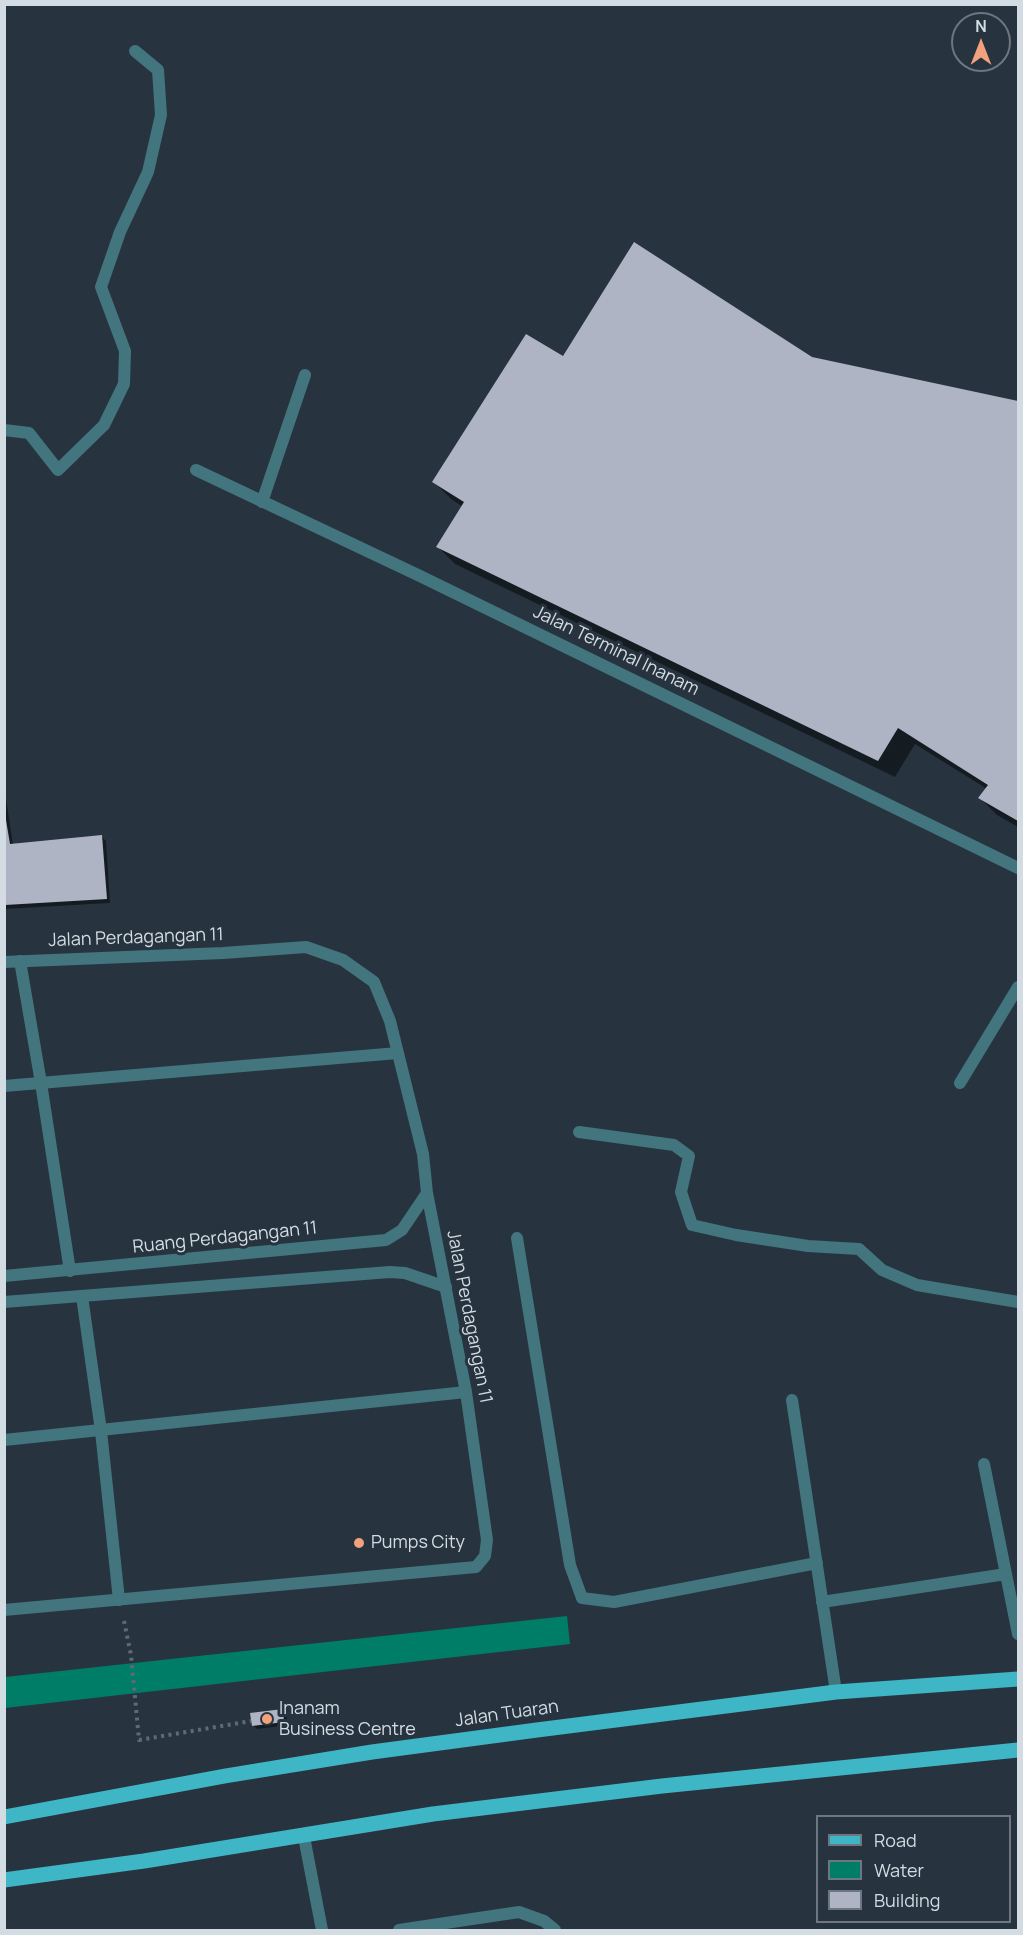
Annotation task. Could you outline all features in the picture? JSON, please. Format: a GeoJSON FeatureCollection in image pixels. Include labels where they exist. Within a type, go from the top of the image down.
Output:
{"type":"FeatureCollection","features":[{"type":"Feature","properties":{"kind":"main road","name":"Jalan Tuaran"},"geometry":{"type":"LineString","coordinates":[[4,1817],[225,1776],[372,1752],[836,1692],[1018,1679]]}},
{"type":"Feature","properties":{"kind":"main road"},"geometry":{"type":"LineString","coordinates":[[4,1880],[304,1837],[433,1814],[651,1787],[1018,1750]]}},
{"type":"Feature","properties":{"kind":"street"},"geometry":{"type":"LineString","coordinates":[[4,430],[29,433],[58,470],[104,424],[124,384],[125,351],[101,287],[120,232],[148,172],[160,116],[158,70],[135,51]]}},
{"type":"Feature","properties":{"kind":"street"},"geometry":{"type":"LineString","coordinates":[[262,502],[305,375]]}},
{"type":"Feature","properties":{"kind":"street","name":"Jalan Terminal Inanam"},"geometry":{"type":"LineString","coordinates":[[196,470],[441,586],[1018,868]]}},
{"type":"Feature","properties":{"kind":"street","name":"Jalan Perdagangan 11"},"geometry":{"type":"LineString","coordinates":[[4,962],[223,953],[306,947],[343,960],[374,982],[390,1020],[423,1154],[427,1192],[466,1392],[487,1540],[484,1556],[476,1567],[4,1610]]}},
{"type":"Feature","properties":{"kind":"street"},"geometry":{"type":"LineString","coordinates":[[20,961],[70,1271]]}},
{"type":"Feature","properties":{"kind":"street"},"geometry":{"type":"LineString","coordinates":[[960,1083],[1018,987]]}},
{"type":"Feature","properties":{"kind":"street"},"geometry":{"type":"LineString","coordinates":[[4,1086],[398,1053]]}},
{"type":"Feature","properties":{"kind":"street"},"geometry":{"type":"LineString","coordinates":[[579,1132],[674,1144],[689,1156],[681,1192],[692,1225],[736,1235],[808,1246],[859,1249],[882,1270],[917,1285],[1018,1302]]}},
{"type":"Feature","properties":{"kind":"street","name":"Ruang Perdagangan 11"},"geometry":{"type":"LineString","coordinates":[[4,1276],[386,1240],[402,1230],[427,1192]]}},
{"type":"Feature","properties":{"kind":"street"},"geometry":{"type":"LineString","coordinates":[[517,1238],[570,1565],[582,1598],[614,1602],[817,1563]]}},
{"type":"Feature","properties":{"kind":"street"},"geometry":{"type":"LineString","coordinates":[[4,1302],[390,1272],[405,1274],[446,1287]]}},
{"type":"Feature","properties":{"kind":"street"},"geometry":{"type":"LineString","coordinates":[[82,1296],[101,1431],[119,1600]]}},
{"type":"Feature","properties":{"kind":"street"},"geometry":{"type":"LineString","coordinates":[[4,1440],[466,1392]]}},
{"type":"Feature","properties":{"kind":"street"},"geometry":{"type":"LineString","coordinates":[[792,1400],[836,1692]]}},
{"type":"Feature","properties":{"kind":"street"},"geometry":{"type":"LineString","coordinates":[[984,1464],[1018,1634]]}},
{"type":"Feature","properties":{"kind":"street"},"geometry":{"type":"LineString","coordinates":[[822,1602],[1006,1574]]}},
{"type":"Feature","properties":{"kind":"street"},"geometry":{"type":"LineString","coordinates":[[304,1837],[322,1930]]}},
{"type":"Feature","properties":{"kind":"street"},"geometry":{"type":"LineString","coordinates":[[399,1930],[519,1912],[544,1921],[555,1930]]}},
{"type":"Feature","properties":{"kind":"path"},"geometry":{"type":"LineString","coordinates":[[119,1600],[131,1655],[140,1740],[251,1721]]}},
{"type":"Feature","properties":{"kind":"water"},"geometry":{"type":"Polygon","coordinates":[[[567,1616],[570,1644],[5,1708],[5,1677],[567,1616]]]}},
{"type":"Feature","properties":{"kind":"building"},"geometry":{"type":"Polygon","coordinates":[[[634,242],[812,357],[1018,401],[1018,821],[978,798],[988,785],[898,728],[878,761],[436,547],[464,502],[432,482],[526,334],[563,356],[634,242]]]}},
{"type":"Feature","properties":{"kind":"building"},"geometry":{"type":"Polygon","coordinates":[[[5,814],[10,844],[102,835],[107,899],[5,905],[5,814]]]}},
{"type":"Feature","properties":{"kind":"building","name":"Inanam Business Centre"},"geometry":{"type":"Polygon","coordinates":[[[283,1709],[284,1722],[252,1726],[250,1713],[283,1709]]]}},
{"type":"Feature","properties":{"kind":"place","name":"Pumps City"},"geometry":{"type":"Point","coordinates":[359,1543]}},
{"type":"Feature","properties":{"kind":"place","name":"Inanam Business Centre"},"geometry":{"type":"Point","coordinates":[267,1719]}}]}
